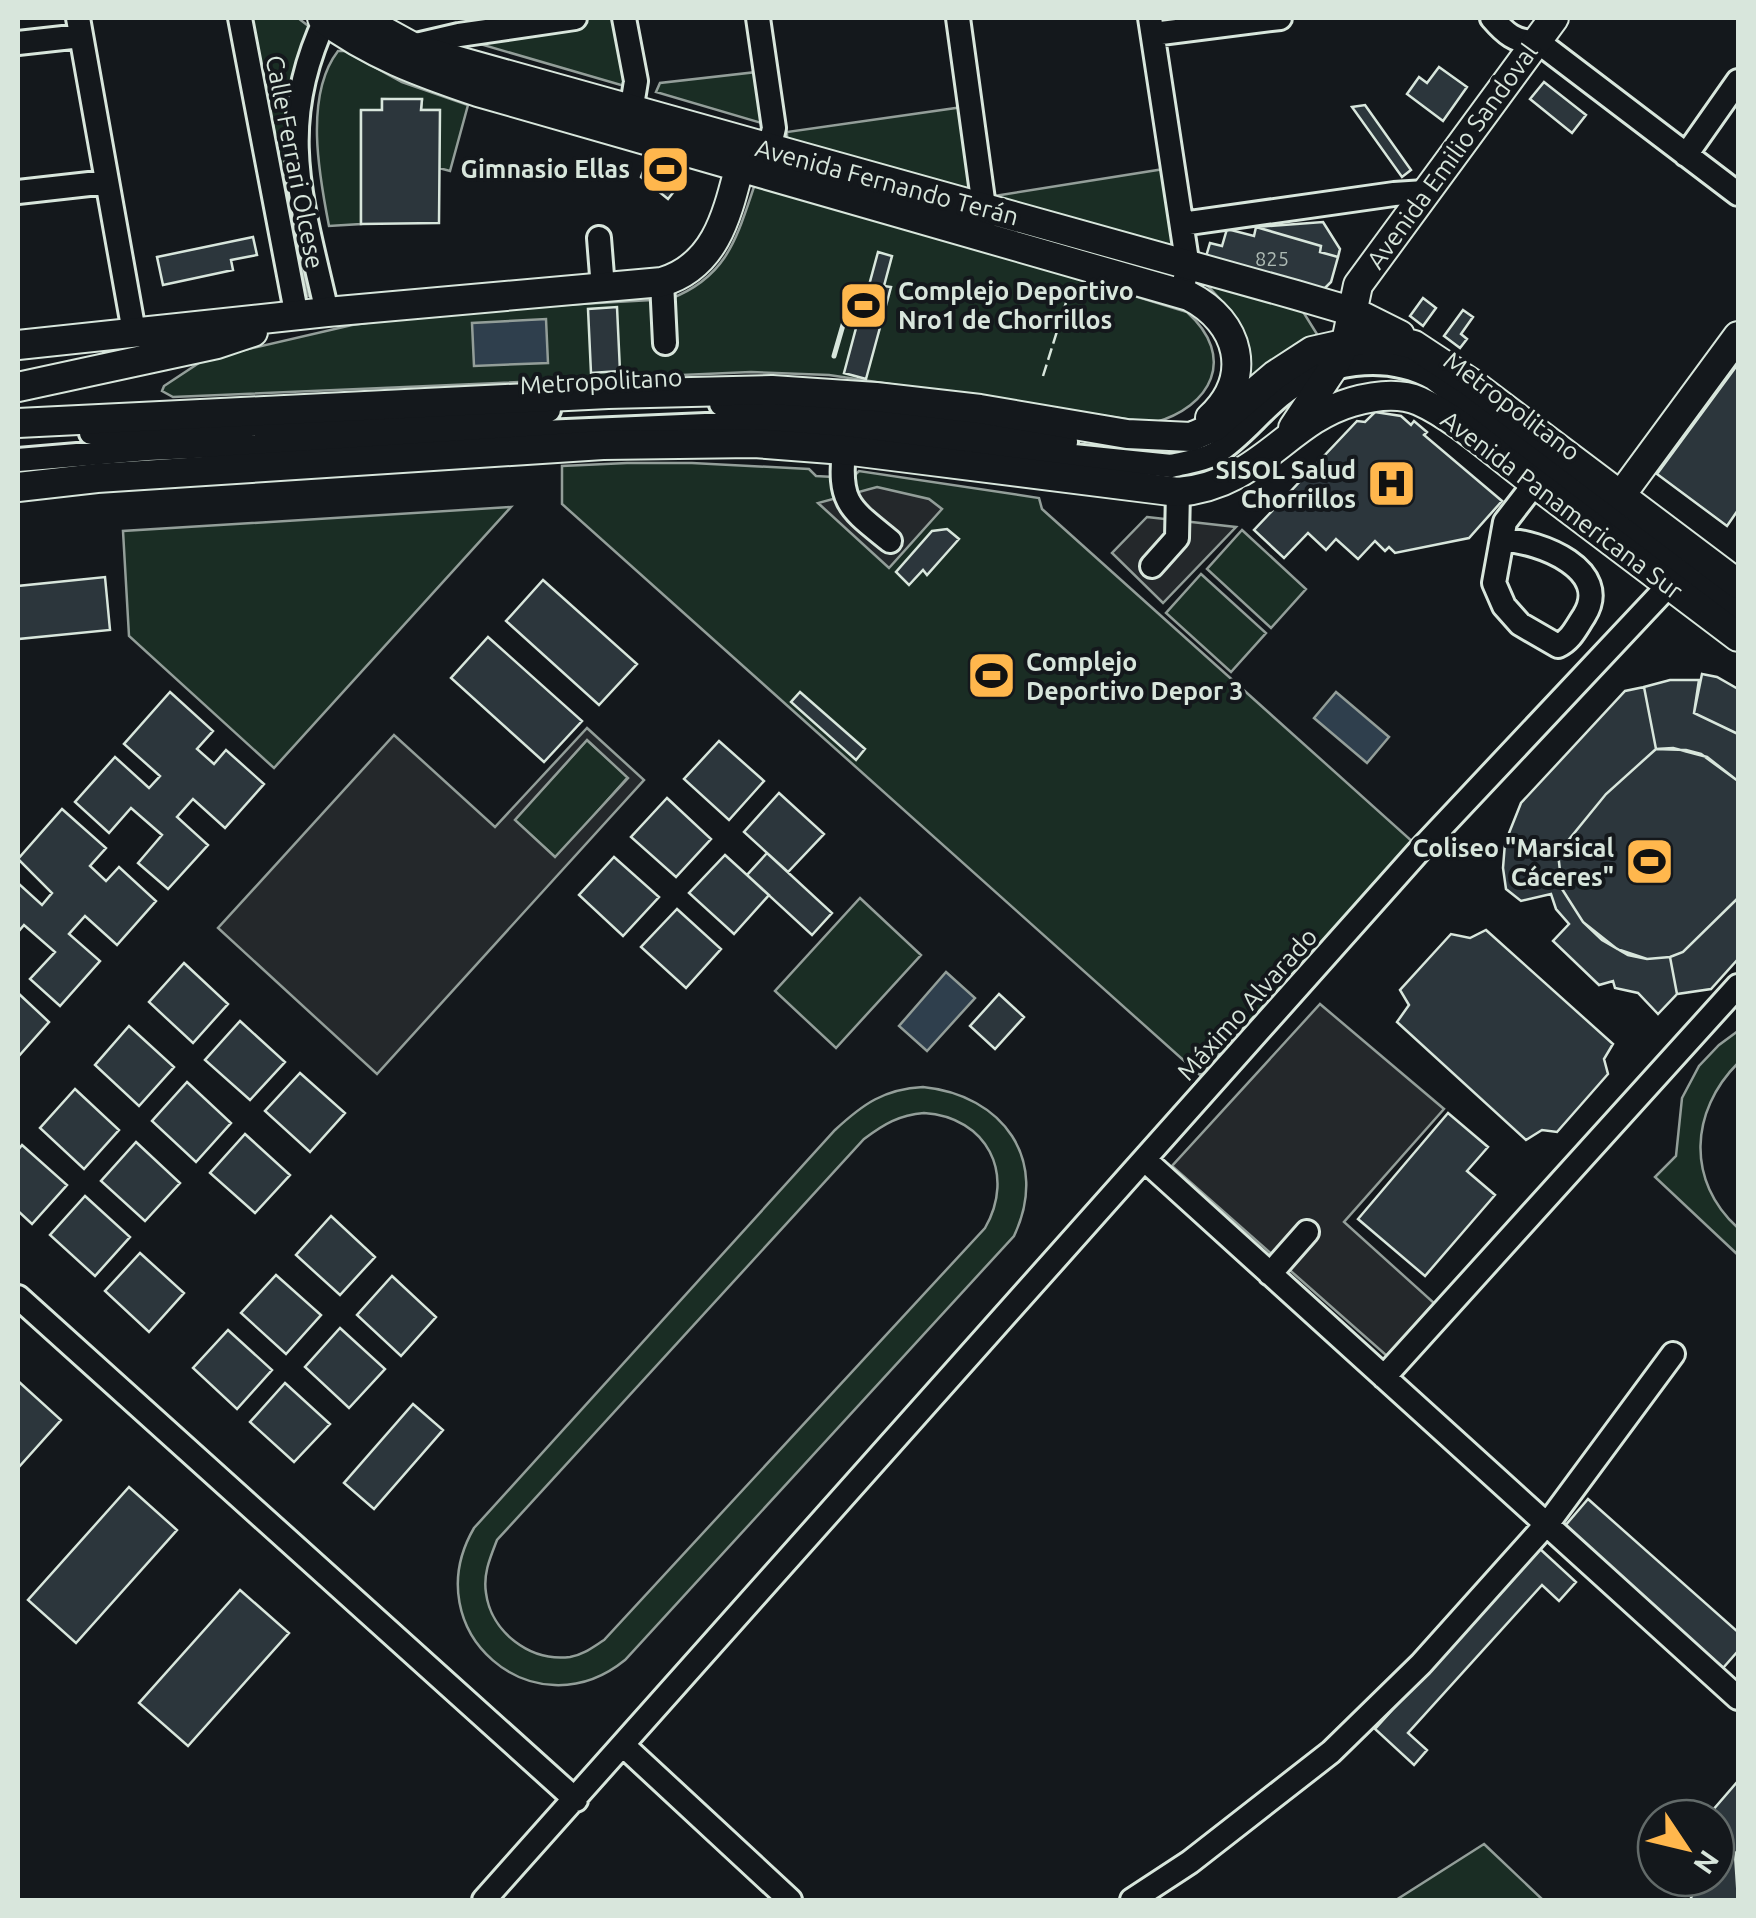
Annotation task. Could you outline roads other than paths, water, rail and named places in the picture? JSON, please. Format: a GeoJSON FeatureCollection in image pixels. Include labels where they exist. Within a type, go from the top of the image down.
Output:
{"type":"FeatureCollection","features":[{"type":"Feature","properties":{"kind":"main road","name":"Avenida Fernando Terán"},"geometry":{"type":"LineString","coordinates":[[324,18],[364,46],[406,67],[478,92],[754,159],[984,207],[1185,280],[1225,322],[1236,364],[1231,388],[1221,407],[1178,450]]}},
{"type":"Feature","properties":{"kind":"main road","name":"Avenida Fernando Terán"},"geometry":{"type":"LineString","coordinates":[[360,18],[411,46],[631,112],[754,159],[983,237],[1185,280],[1296,295],[1354,312],[1414,345]]}},
{"type":"Feature","properties":{"kind":"main road","name":"Avenida Emilio Sandoval"},"geometry":{"type":"LineString","coordinates":[[1273,453],[1336,352],[1354,312],[1358,286],[1554,18]]}},
{"type":"Feature","properties":{"kind":"main road"},"geometry":{"type":"LineString","coordinates":[[18,345],[662,282],[700,263],[718,238],[754,159]]}},
{"type":"Feature","properties":{"kind":"main road"},"geometry":{"type":"LineString","coordinates":[[1296,295],[1315,314],[1336,352]]}},
{"type":"Feature","properties":{"kind":"main road"},"geometry":{"type":"LineString","coordinates":[[18,387],[217,344],[297,317]]}},
{"type":"Feature","properties":{"kind":"main road"},"geometry":{"type":"LineString","coordinates":[[1621,495],[1738,336]]}},
{"type":"Feature","properties":{"kind":"main road","name":"Avenida Panamericana Sur"},"geometry":{"type":"LineString","coordinates":[[1336,352],[1375,339],[1414,345],[1470,382],[1738,584]]}},
{"type":"Feature","properties":{"kind":"main road"},"geometry":{"type":"LineString","coordinates":[[18,423],[608,394],[772,390],[980,409],[1126,434],[1178,450],[1191,436],[1214,428],[1275,375],[1312,351],[1336,352]]}},
{"type":"Feature","properties":{"kind":"main road","name":"Avenida Panamericana Sur"},"geometry":{"type":"LineString","coordinates":[[1178,492],[1216,486],[1346,404],[1406,396],[1442,415],[1738,637]]}},
{"type":"Feature","properties":{"kind":"main road"},"geometry":{"type":"LineString","coordinates":[[18,486],[602,446],[754,443],[844,450],[1178,492]]}},
{"type":"Feature","properties":{"kind":"street","name":"Calle Ferrari Olcese"},"geometry":{"type":"LineString","coordinates":[[240,18],[297,317]]}},
{"type":"Feature","properties":{"kind":"street","name":"Calle Ferrari Olcese"},"geometry":{"type":"LineString","coordinates":[[324,18],[306,70],[295,126],[296,176],[327,312]]}},
{"type":"Feature","properties":{"kind":"street"},"geometry":{"type":"LineString","coordinates":[[411,46],[576,18]]}},
{"type":"Feature","properties":{"kind":"street"},"geometry":{"type":"LineString","coordinates":[[624,18],[636,82],[631,112]]}},
{"type":"Feature","properties":{"kind":"street"},"geometry":{"type":"LineString","coordinates":[[754,159],[774,128],[758,18]]}},
{"type":"Feature","properties":{"kind":"street"},"geometry":{"type":"LineString","coordinates":[[958,18],[984,207],[983,237]]}},
{"type":"Feature","properties":{"kind":"street"},"geometry":{"type":"LineString","coordinates":[[1185,280],[1182,224],[1152,26],[1280,18]]}},
{"type":"Feature","properties":{"kind":"street"},"geometry":{"type":"LineString","coordinates":[[1492,18],[1508,35],[1521,41],[1536,41],[1738,194]]}},
{"type":"Feature","properties":{"kind":"street"},"geometry":{"type":"LineString","coordinates":[[18,43],[79,27],[134,332]]}},
{"type":"Feature","properties":{"kind":"street"},"geometry":{"type":"LineString","coordinates":[[1686,155],[1738,81]]}},
{"type":"Feature","properties":{"kind":"street"},"geometry":{"type":"LineString","coordinates":[[18,192],[107,182]]}},
{"type":"Feature","properties":{"kind":"street"},"geometry":{"type":"LineString","coordinates":[[1182,224],[1424,192]]}},
{"type":"Feature","properties":{"kind":"street"},"geometry":{"type":"LineString","coordinates":[[599,238],[604,288]]}},
{"type":"Feature","properties":{"kind":"street"},"geometry":{"type":"LineString","coordinates":[[662,282],[665,342]]}},
{"type":"Feature","properties":{"kind":"street","name":"Metropolitano"},"geometry":{"type":"LineString","coordinates":[[1336,352],[1364,363],[1388,363],[1418,370],[1433,378],[1738,612]]}},
{"type":"Feature","properties":{"kind":"street","name":"Metropolitano"},"geometry":{"type":"LineString","coordinates":[[18,435],[452,417],[619,405],[750,404],[902,418],[1152,454],[1178,450]]}},
{"type":"Feature","properties":{"kind":"street","name":"Metropolitano"},"geometry":{"type":"LineString","coordinates":[[18,460],[148,450],[752,423],[1143,466],[1171,466],[1178,450]]}},
{"type":"Feature","properties":{"kind":"street"},"geometry":{"type":"LineString","coordinates":[[844,450],[840,478],[849,507],[890,541]]}},
{"type":"Feature","properties":{"kind":"street"},"geometry":{"type":"LineString","coordinates":[[1503,540],[1526,541],[1547,548],[1584,576],[1591,587],[1590,606],[1565,643],[1558,646],[1520,624],[1504,606],[1494,583],[1505,522],[1534,484]]}},
{"type":"Feature","properties":{"kind":"street"},"geometry":{"type":"LineString","coordinates":[[1152,566],[1177,538],[1178,492]]}},
{"type":"Feature","properties":{"kind":"street"},"geometry":{"type":"LineString","coordinates":[[1667,586],[1678,605],[1738,651]]}},
{"type":"Feature","properties":{"kind":"street","name":"Máximo Alvarado"},"geometry":{"type":"LineString","coordinates":[[484,1900],[1418,852],[1667,586]]}},
{"type":"Feature","properties":{"kind":"street"},"geometry":{"type":"LineString","coordinates":[[1384,1378],[1738,986]]}},
{"type":"Feature","properties":{"kind":"street"},"geometry":{"type":"LineString","coordinates":[[1145,1160],[1738,1698]]}},
{"type":"Feature","properties":{"kind":"street"},"geometry":{"type":"LineString","coordinates":[[1270,1274],[1307,1232]]}},
{"type":"Feature","properties":{"kind":"street"},"geometry":{"type":"LineString","coordinates":[[18,1296],[576,1800]]}},
{"type":"Feature","properties":{"kind":"street"},"geometry":{"type":"LineString","coordinates":[[1132,1900],[1190,1862],[1332,1752],[1420,1664],[1546,1524],[1673,1354]]}},
{"type":"Feature","properties":{"kind":"street"},"geometry":{"type":"LineString","coordinates":[[624,1746],[790,1900]]}},
{"type":"Feature","properties":{"kind":"water"},"geometry":{"type":"Polygon","coordinates":[[[546,319],[548,363],[474,366],[472,323],[546,319]]]}},
{"type":"Feature","properties":{"kind":"water"},"geometry":{"type":"Polygon","coordinates":[[[1336,692],[1389,737],[1367,763],[1314,718],[1336,692]]]}},
{"type":"Feature","properties":{"kind":"water"},"geometry":{"type":"Polygon","coordinates":[[[946,972],[975,998],[927,1051],[899,1026],[946,972]]]}},
{"type":"Feature","properties":{"kind":"place","name":"Gimnasio Ellas"},"geometry":{"type":"Point","coordinates":[665,169]}},
{"type":"Feature","properties":{"kind":"place","name":"Complejo Deportivo Nro1 de Chorrillos"},"geometry":{"type":"Point","coordinates":[863,305]}},
{"type":"Feature","properties":{"kind":"place","name":"SISOL Salud Chorrillos"},"geometry":{"type":"Point","coordinates":[1391,484]}},
{"type":"Feature","properties":{"kind":"place","name":"Complejo Deportivo Depor 3"},"geometry":{"type":"Point","coordinates":[991,676]}},
{"type":"Feature","properties":{"kind":"place","name":"Coliseo \"Marsical Cáceres\""},"geometry":{"type":"Point","coordinates":[1649,862]}}]}
